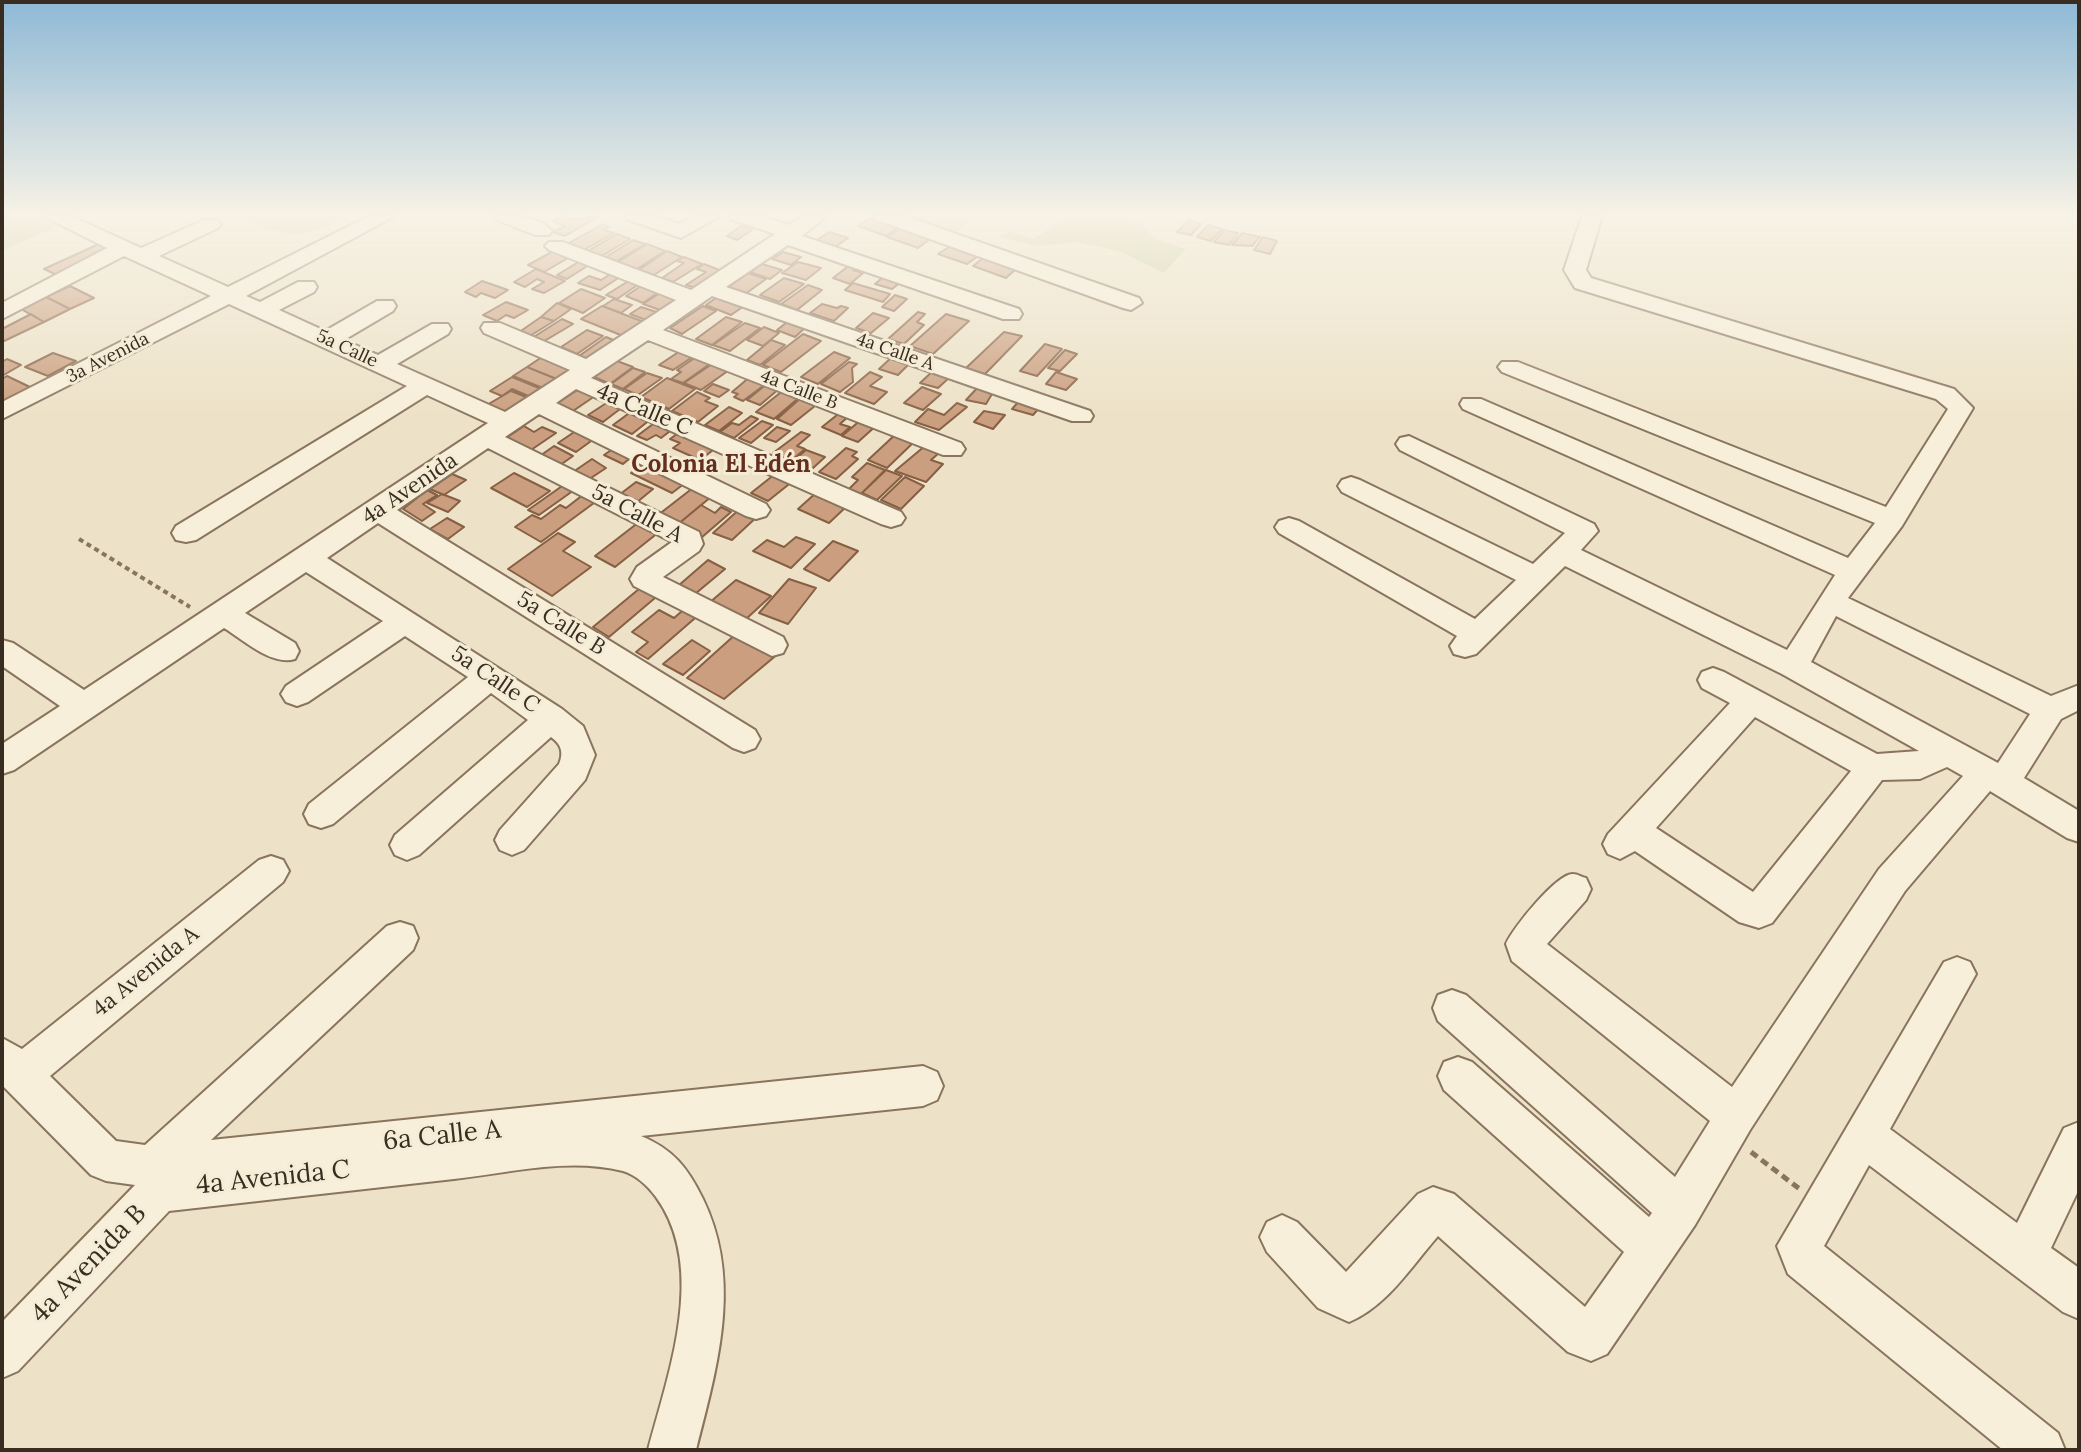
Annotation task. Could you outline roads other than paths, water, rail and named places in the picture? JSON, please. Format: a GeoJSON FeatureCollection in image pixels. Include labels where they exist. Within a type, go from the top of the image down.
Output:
{"type":"FeatureCollection","features":[{"type":"Feature","properties":{"kind":"street"},"geometry":{"type":"LineString","coordinates":[[2,312],[64,284]]}},
{"type":"Feature","properties":{"kind":"street","name":"5a Calle"},"geometry":{"type":"LineString","coordinates":[[205,284],[426,385],[497,430]]}},
{"type":"Feature","properties":{"kind":"street","name":"3a Avenida"},"geometry":{"type":"LineString","coordinates":[[2,412],[252,284]]}},
{"type":"Feature","properties":{"kind":"street","name":"4a Calle A"},"geometry":{"type":"LineString","coordinates":[[674,284],[1081,416]]}},
{"type":"Feature","properties":{"kind":"street","name":"4a Avenida"},"geometry":{"type":"LineString","coordinates":[[2,761],[717,284]]}},
{"type":"Feature","properties":{"kind":"street"},"geometry":{"type":"LineString","coordinates":[[919,284],[1011,314]]}},
{"type":"Feature","properties":{"kind":"street"},"geometry":{"type":"LineString","coordinates":[[1076,284],[1131,303]]}},
{"type":"Feature","properties":{"kind":"street"},"geometry":{"type":"LineString","coordinates":[[1585,284],[1945,394],[1959,403],[1961,411],[1892,520],[1830,601],[1793,666]]}},
{"type":"Feature","properties":{"kind":"street"},"geometry":{"type":"LineString","coordinates":[[262,310],[306,287]]}},
{"type":"Feature","properties":{"kind":"street"},"geometry":{"type":"LineString","coordinates":[[327,340],[385,306]]}},
{"type":"Feature","properties":{"kind":"street","name":"4a Calle C"},"geometry":{"type":"LineString","coordinates":[[492,328],[581,374],[891,518]]}},
{"type":"Feature","properties":{"kind":"street"},"geometry":{"type":"LineString","coordinates":[[380,364],[440,329]]}},
{"type":"Feature","properties":{"kind":"street","name":"4a Calle B"},"geometry":{"type":"LineString","coordinates":[[646,331],[952,449]]}},
{"type":"Feature","properties":{"kind":"street"},"geometry":{"type":"LineString","coordinates":[[1510,367],[1892,520]]}},
{"type":"Feature","properties":{"kind":"street"},"geometry":{"type":"LineString","coordinates":[[186,533],[426,385]]}},
{"type":"Feature","properties":{"kind":"street"},"geometry":{"type":"LineString","coordinates":[[537,403],[756,510]]}},
{"type":"Feature","properties":{"kind":"street"},"geometry":{"type":"LineString","coordinates":[[1472,404],[1854,572]]}},
{"type":"Feature","properties":{"kind":"street","name":"5a Calle A"},"geometry":{"type":"LineString","coordinates":[[497,430],[689,539],[689,544],[647,574],[645,580],[772,645]]}},
{"type":"Feature","properties":{"kind":"street"},"geometry":{"type":"LineString","coordinates":[[1289,527],[1470,639],[1583,531],[1409,444]]}},
{"type":"Feature","properties":{"kind":"street"},"geometry":{"type":"LineString","coordinates":[[1351,486],[1537,578]]}},
{"type":"Feature","properties":{"kind":"street","name":"5a Calle B"},"geometry":{"type":"LineString","coordinates":[[378,510],[744,739]]}},
{"type":"Feature","properties":{"kind":"street"},"geometry":{"type":"LineString","coordinates":[[1563,553],[1793,666],[1995,777],[2079,828]]}},
{"type":"Feature","properties":{"kind":"street","name":"5a Calle C"},"geometry":{"type":"LineString","coordinates":[[306,558],[490,676],[566,728],[577,743],[577,763],[512,840]]}},
{"type":"Feature","properties":{"kind":"street"},"geometry":{"type":"LineString","coordinates":[[1830,601],[2050,710]]}},
{"type":"Feature","properties":{"kind":"street"},"geometry":{"type":"LineString","coordinates":[[218,617],[284,651]]}},
{"type":"Feature","properties":{"kind":"street"},"geometry":{"type":"LineString","coordinates":[[297,694],[405,621]]}},
{"type":"Feature","properties":{"kind":"street"},"geometry":{"type":"LineString","coordinates":[[2,651],[84,706]]}},
{"type":"Feature","properties":{"kind":"street"},"geometry":{"type":"LineString","coordinates":[[321,814],[490,676]]}},
{"type":"Feature","properties":{"kind":"street"},"geometry":{"type":"LineString","coordinates":[[1713,680],[1873,767],[1920,766],[1947,751]]}},
{"type":"Feature","properties":{"kind":"street"},"geometry":{"type":"LineString","coordinates":[[1282,1237],[1334,1292],[1349,1299],[1366,1285],[1433,1209],[1439,1209],[1589,1339],[1680,1210],[1892,880],[1995,777],[2050,710],[2079,697]]}},
{"type":"Feature","properties":{"kind":"street"},"geometry":{"type":"LineString","coordinates":[[1750,702],[1627,838],[1752,911],[1759,912],[1873,767]]}},
{"type":"Feature","properties":{"kind":"street"},"geometry":{"type":"LineString","coordinates":[[407,845],[551,718]]}},
{"type":"Feature","properties":{"kind":"street","name":"4a Avenida A"},"geometry":{"type":"LineString","coordinates":[[12,1066],[271,871]]}},
{"type":"Feature","properties":{"kind":"street"},"geometry":{"type":"LineString","coordinates":[[1573,889],[1524,944],[1525,949],[1732,1125]]}},
{"type":"Feature","properties":{"kind":"street","name":"4a Avenida B"},"geometry":{"type":"LineString","coordinates":[[2,1355],[156,1179],[400,938]]}},
{"type":"Feature","properties":{"kind":"street"},"geometry":{"type":"LineString","coordinates":[[1957,974],[1799,1246],[1804,1258],[2041,1450]]}},
{"type":"Feature","properties":{"kind":"street"},"geometry":{"type":"LineString","coordinates":[[1452,1008],[1680,1210]]}},
{"type":"Feature","properties":{"kind":"street","name":"6a Calle A"},"geometry":{"type":"LineString","coordinates":[[12,1066],[106,1160],[156,1179],[923,1086]]}},
{"type":"Feature","properties":{"kind":"street"},"geometry":{"type":"LineString","coordinates":[[1458,1076],[1653,1249]]}},
{"type":"Feature","properties":{"kind":"street"},"geometry":{"type":"LineString","coordinates":[[1865,1136],[2079,1296]]}},
{"type":"Feature","properties":{"kind":"street"},"geometry":{"type":"LineString","coordinates":[[2025,1254],[2079,1143]]}},
{"type":"Feature","properties":{"kind":"street","name":"4a Avenida C"},"geometry":{"type":"LineString","coordinates":[[156,1179],[598,1146],[626,1151],[650,1161],[670,1181],[688,1209],[700,1246],[705,1282],[697,1352],[672,1450]]}},
{"type":"Feature","properties":{"kind":"district","name":"Colonia El Edén"},"geometry":{"type":"Point","coordinates":[721,465]}}]}
